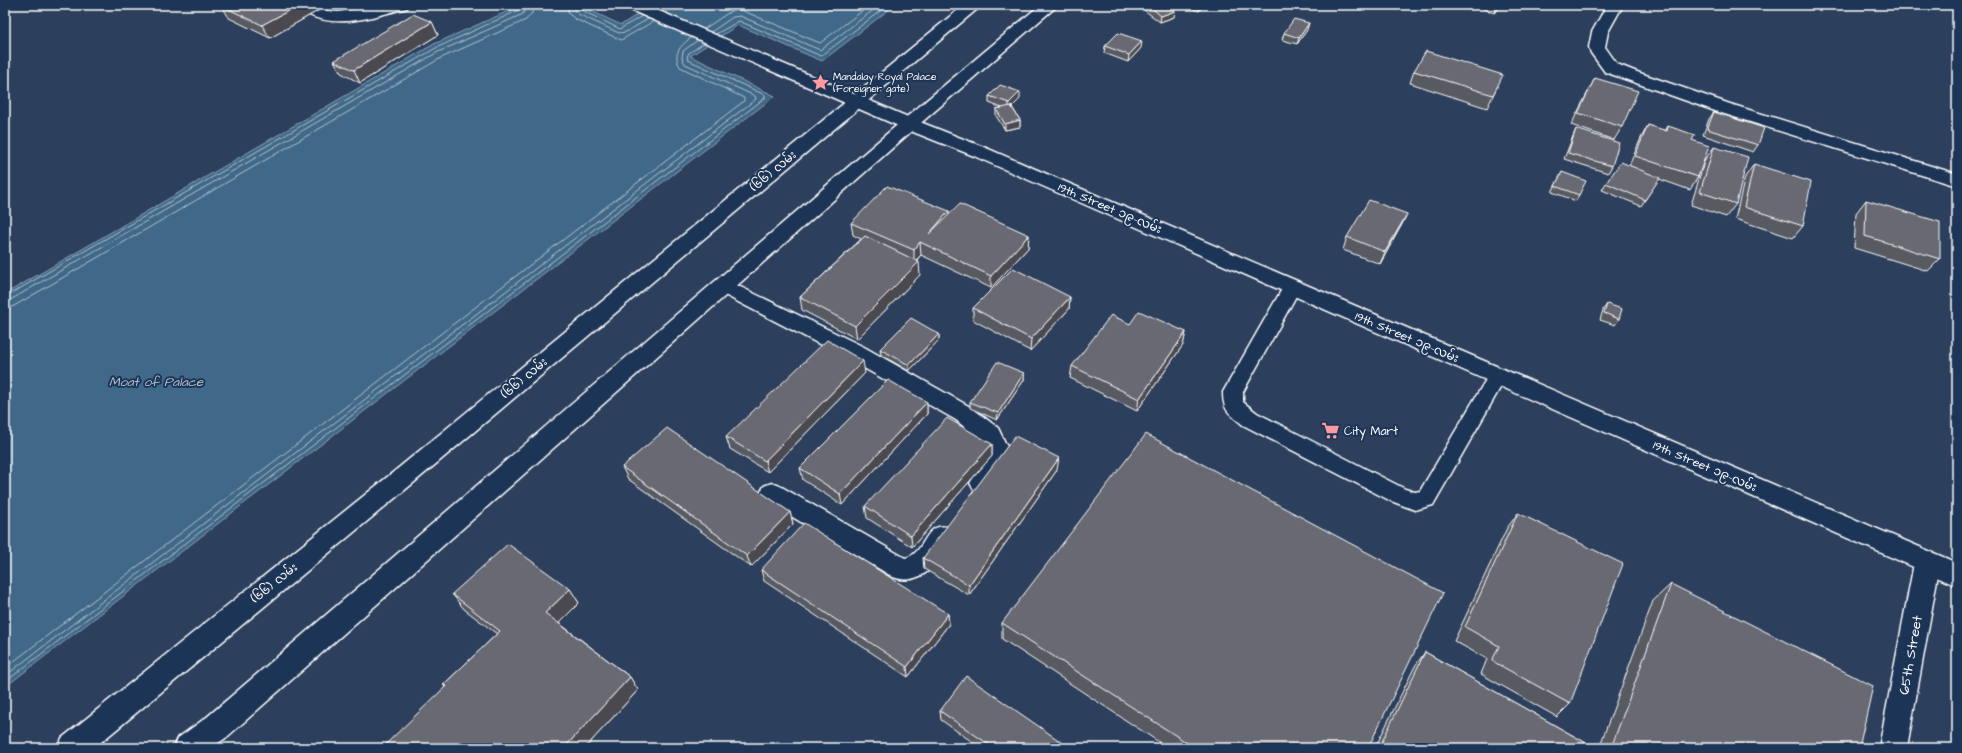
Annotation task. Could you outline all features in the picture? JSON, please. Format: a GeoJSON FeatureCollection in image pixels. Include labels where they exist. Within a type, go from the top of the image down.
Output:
{"type":"FeatureCollection","features":[{"type":"Feature","properties":{"kind":"street"},"geometry":{"type":"LineString","coordinates":[[303,5],[319,13],[334,16],[368,12],[401,5]]}},
{"type":"Feature","properties":{"kind":"street","name":"19th Street ၁၉−လမ်း"},"geometry":{"type":"LineString","coordinates":[[632,5],[909,124],[980,152],[1957,576]]}},
{"type":"Feature","properties":{"kind":"street","name":"(၆၆) လမ်း"},"geometry":{"type":"LineString","coordinates":[[72,748],[410,472],[974,5]]}},
{"type":"Feature","properties":{"kind":"street"},"geometry":{"type":"LineString","coordinates":[[188,748],[217,727],[909,124],[1050,5]]}},
{"type":"Feature","properties":{"kind":"street"},"geometry":{"type":"LineString","coordinates":[[1615,5],[1600,32],[1597,47],[1599,53],[1611,68],[1724,108],[1957,180]]}},
{"type":"Feature","properties":{"kind":"street"},"geometry":{"type":"LineString","coordinates":[[724,286],[856,353],[964,414],[990,435],[998,453],[999,460],[968,502]]}},
{"type":"Feature","properties":{"kind":"street"},"geometry":{"type":"LineString","coordinates":[[772,493],[902,569],[909,570],[916,568],[954,520]]}},
{"type":"Feature","properties":{"kind":"street","name":"65th Street"},"geometry":{"type":"LineString","coordinates":[[1893,748],[1927,563]]}},
{"type":"Feature","properties":{"kind":"lane"},"geometry":{"type":"LineString","coordinates":[[1292,287],[1233,392],[1233,405],[1250,419],[1398,496],[1415,501],[1426,499],[1498,376]]}},
{"type":"Feature","properties":{"kind":"water","name":"Moat of Palace"},"geometry":{"type":"Polygon","coordinates":[[[522,5],[579,5],[621,25],[652,5],[895,5],[822,61],[738,25],[690,56],[775,96],[5,687],[5,294],[434,44],[522,5]]]}},
{"type":"Feature","properties":{"kind":"building"},"geometry":{"type":"Polygon","coordinates":[[[299,5],[262,25],[222,6],[299,5]]]}},
{"type":"Feature","properties":{"kind":"building"},"geometry":{"type":"Polygon","coordinates":[[[1148,5],[1168,5],[1175,11],[1161,16],[1148,5]]]}},
{"type":"Feature","properties":{"kind":"building"},"geometry":{"type":"Polygon","coordinates":[[[413,14],[432,22],[354,70],[334,61],[413,14]]]}},
{"type":"Feature","properties":{"kind":"building"},"geometry":{"type":"Polygon","coordinates":[[[1294,19],[1309,23],[1299,38],[1284,33],[1294,19]]]}},
{"type":"Feature","properties":{"kind":"building"},"geometry":{"type":"Polygon","coordinates":[[[1118,33],[1142,41],[1129,55],[1105,46],[1118,33]]]}},
{"type":"Feature","properties":{"kind":"building"},"geometry":{"type":"Polygon","coordinates":[[[1426,51],[1503,75],[1493,95],[1414,71],[1426,51]]]}},
{"type":"Feature","properties":{"kind":"building"},"geometry":{"type":"Polygon","coordinates":[[[1595,78],[1638,91],[1622,127],[1578,113],[1595,78]]]}},
{"type":"Feature","properties":{"kind":"building"},"geometry":{"type":"Polygon","coordinates":[[[1000,85],[1020,92],[1009,103],[989,96],[1000,85]]]}},
{"type":"Feature","properties":{"kind":"building"},"geometry":{"type":"Polygon","coordinates":[[[1011,106],[1020,120],[1005,124],[996,109],[1011,106]]]}},
{"type":"Feature","properties":{"kind":"building"},"geometry":{"type":"Polygon","coordinates":[[[1714,112],[1764,128],[1758,145],[1707,129],[1714,112]]]}},
{"type":"Feature","properties":{"kind":"building"},"geometry":{"type":"Polygon","coordinates":[[[1648,125],[1667,131],[1668,126],[1695,135],[1692,140],[1709,146],[1698,177],[1635,156],[1648,125]]]}},
{"type":"Feature","properties":{"kind":"building"},"geometry":{"type":"Polygon","coordinates":[[[1576,129],[1619,143],[1612,166],[1568,153],[1576,129]]]}},
{"type":"Feature","properties":{"kind":"building"},"geometry":{"type":"Polygon","coordinates":[[[1714,147],[1748,157],[1736,204],[1700,192],[1714,147]]]}},
{"type":"Feature","properties":{"kind":"building"},"geometry":{"type":"Polygon","coordinates":[[[1621,162],[1660,178],[1645,200],[1606,183],[1621,162]]]}},
{"type":"Feature","properties":{"kind":"building"},"geometry":{"type":"Polygon","coordinates":[[[1754,164],[1811,182],[1803,226],[1744,207],[1754,164]]]}},
{"type":"Feature","properties":{"kind":"building"},"geometry":{"type":"Polygon","coordinates":[[[1562,172],[1586,181],[1579,195],[1555,186],[1562,172]]]}},
{"type":"Feature","properties":{"kind":"building"},"geometry":{"type":"Polygon","coordinates":[[[887,186],[949,211],[929,234],[960,204],[1029,235],[991,276],[920,242],[914,250],[851,223],[887,186]]]}},
{"type":"Feature","properties":{"kind":"building"},"geometry":{"type":"Polygon","coordinates":[[[1369,200],[1407,214],[1385,252],[1347,237],[1369,200]]]}},
{"type":"Feature","properties":{"kind":"building"},"geometry":{"type":"Polygon","coordinates":[[[1866,200],[1940,222],[1940,259],[1865,236],[1866,200]]]}},
{"type":"Feature","properties":{"kind":"building"},"geometry":{"type":"Polygon","coordinates":[[[865,236],[919,262],[855,326],[800,297],[865,236]]]}},
{"type":"Feature","properties":{"kind":"building"},"geometry":{"type":"Polygon","coordinates":[[[1013,268],[1070,297],[1031,339],[973,308],[1013,268]]]}},
{"type":"Feature","properties":{"kind":"building"},"geometry":{"type":"Polygon","coordinates":[[[1607,304],[1622,309],[1619,319],[1604,313],[1607,304]]]}},
{"type":"Feature","properties":{"kind":"building"},"geometry":{"type":"Polygon","coordinates":[[[1139,311],[1186,332],[1139,399],[1072,366],[1111,315],[1130,324],[1139,311]]]}},
{"type":"Feature","properties":{"kind":"building"},"geometry":{"type":"Polygon","coordinates":[[[911,318],[939,334],[909,365],[880,349],[911,318]]]}},
{"type":"Feature","properties":{"kind":"building"},"geometry":{"type":"Polygon","coordinates":[[[827,340],[863,361],[765,461],[726,437],[827,340]]]}},
{"type":"Feature","properties":{"kind":"building"},"geometry":{"type":"Polygon","coordinates":[[[997,362],[1024,373],[998,413],[970,402],[997,362]]]}},
{"type":"Feature","properties":{"kind":"building"},"geometry":{"type":"Polygon","coordinates":[[[888,380],[927,402],[840,494],[800,468],[888,380]]]}},
{"type":"Feature","properties":{"kind":"building"},"geometry":{"type":"Polygon","coordinates":[[[947,418],[992,444],[911,536],[865,506],[947,418]]]}},
{"type":"Feature","properties":{"kind":"building"},"geometry":{"type":"Polygon","coordinates":[[[667,428],[790,512],[747,556],[622,467],[667,428]]]}},
{"type":"Feature","properties":{"kind":"building"},"geometry":{"type":"Polygon","coordinates":[[[1146,434],[1443,593],[1368,748],[1195,748],[1002,623],[1146,434]]]}},
{"type":"Feature","properties":{"kind":"building"},"geometry":{"type":"Polygon","coordinates":[[[1015,436],[1059,458],[969,585],[923,558],[1015,436]]]}},
{"type":"Feature","properties":{"kind":"building"},"geometry":{"type":"Polygon","coordinates":[[[1518,513],[1623,564],[1570,704],[1492,661],[1499,646],[1465,627],[1518,513]]]}},
{"type":"Feature","properties":{"kind":"building"},"geometry":{"type":"Polygon","coordinates":[[[804,523],[948,614],[907,667],[761,570],[804,523]]]}},
{"type":"Feature","properties":{"kind":"building"},"geometry":{"type":"Polygon","coordinates":[[[508,544],[570,589],[545,613],[630,677],[564,748],[391,748],[386,744],[446,686],[443,685],[500,631],[452,594],[508,544]]]}},
{"type":"Feature","properties":{"kind":"building"},"geometry":{"type":"Polygon","coordinates":[[[1671,584],[1873,686],[1859,748],[1611,748],[1671,584]]]}},
{"type":"Feature","properties":{"kind":"building"},"geometry":{"type":"Polygon","coordinates":[[[1425,652],[1595,748],[1379,748],[1425,652]]]}},
{"type":"Feature","properties":{"kind":"building"},"geometry":{"type":"Polygon","coordinates":[[[966,676],[1070,748],[994,748],[940,711],[966,676]]]}},
{"type":"Feature","properties":{"kind":"place","name":"Mandalay Royal Palace (Foreigner gate)"},"geometry":{"type":"Point","coordinates":[820,82]}},
{"type":"Feature","properties":{"kind":"place","name":"City Mart"},"geometry":{"type":"Point","coordinates":[1331,431]}}]}
